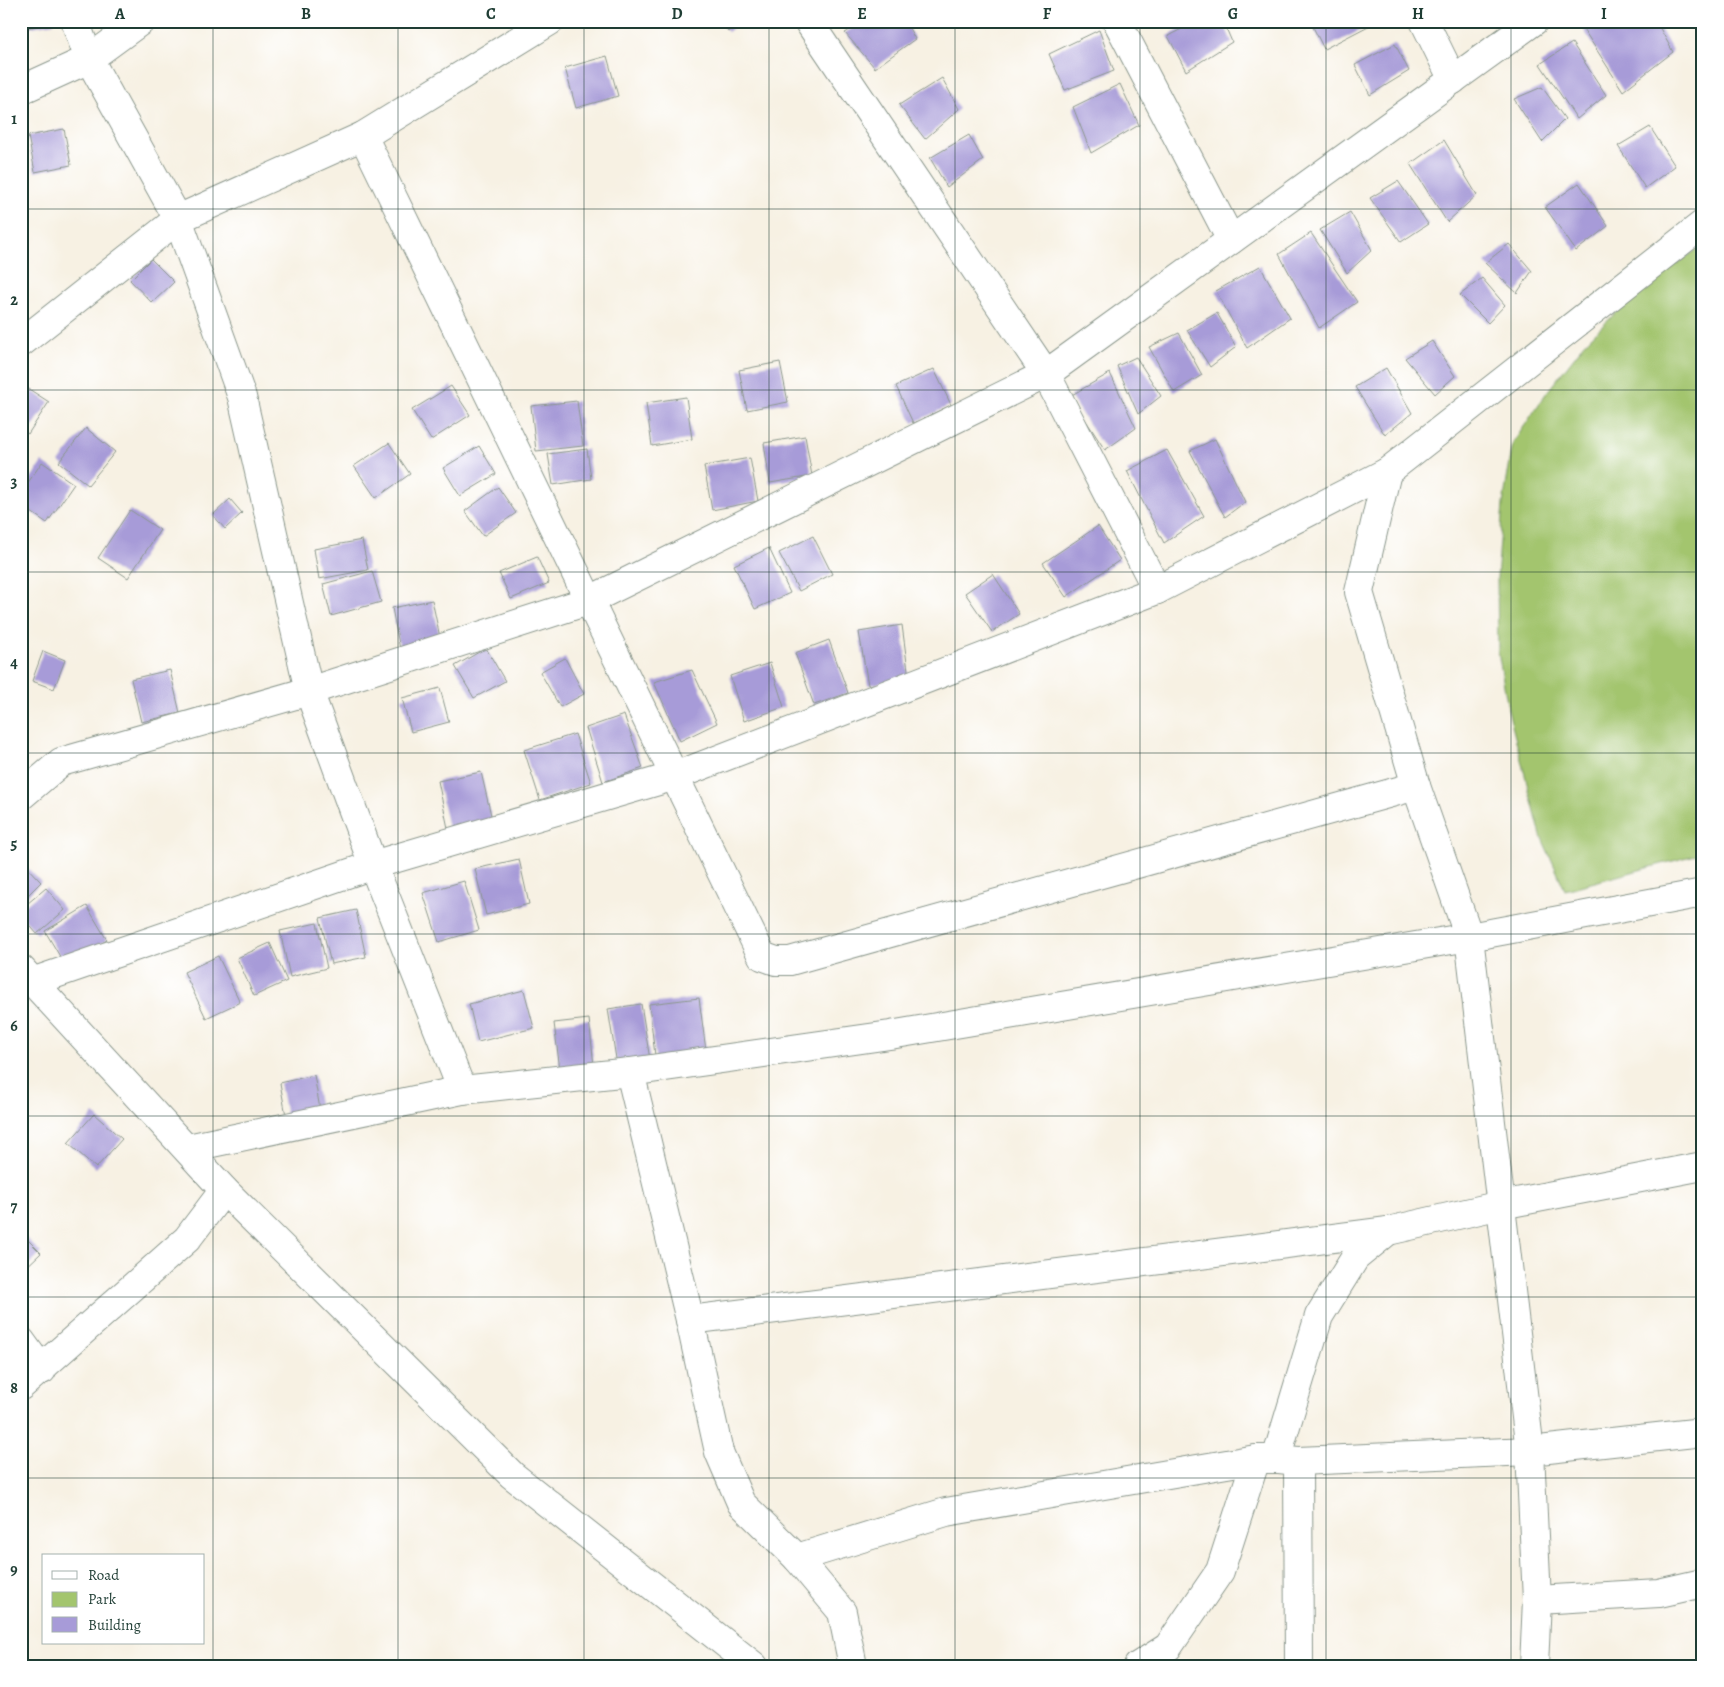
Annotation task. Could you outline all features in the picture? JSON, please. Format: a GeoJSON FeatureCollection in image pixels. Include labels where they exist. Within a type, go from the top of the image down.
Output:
{"type":"FeatureCollection","features":[{"type":"Feature","properties":{"kind":"street"},"geometry":{"type":"LineString","coordinates":[[75,21],[89,59],[178,219],[242,398],[309,691],[374,865],[462,1090]]}},
{"type":"Feature","properties":{"kind":"street"},"geometry":{"type":"LineString","coordinates":[[21,90],[89,59],[141,21]]}},
{"type":"Feature","properties":{"kind":"street"},"geometry":{"type":"LineString","coordinates":[[21,343],[178,219],[364,136],[550,21]]}},
{"type":"Feature","properties":{"kind":"street"},"geometry":{"type":"LineString","coordinates":[[808,21],[1046,374],[1157,590]]}},
{"type":"Feature","properties":{"kind":"street"},"geometry":{"type":"LineString","coordinates":[[1117,21],[1231,240]]}},
{"type":"Feature","properties":{"kind":"street"},"geometry":{"type":"LineString","coordinates":[[1424,21],[1453,80]]}},
{"type":"Feature","properties":{"kind":"street"},"geometry":{"type":"LineString","coordinates":[[21,796],[61,762],[309,691],[588,601],[1046,374],[1534,21]]}},
{"type":"Feature","properties":{"kind":"street"},"geometry":{"type":"LineString","coordinates":[[364,136],[588,601],[762,956],[776,961],[790,961],[1416,786]]}},
{"type":"Feature","properties":{"kind":"street"},"geometry":{"type":"LineString","coordinates":[[754,1666],[512,1475],[224,1190],[188,1148],[27,976],[374,865],[675,776],[1157,590],[1387,472],[1703,224]]}},
{"type":"Feature","properties":{"kind":"street"},"geometry":{"type":"LineString","coordinates":[[1387,472],[1359,592],[1416,786],[1469,937],[1530,1451],[1537,1600],[1534,1666]]}},
{"type":"Feature","properties":{"kind":"street"},"geometry":{"type":"LineString","coordinates":[[188,1148],[462,1090],[630,1072],[890,1035],[1469,937],[1703,893]]}},
{"type":"Feature","properties":{"kind":"street"},"geometry":{"type":"LineString","coordinates":[[630,1072],[690,1320],[719,1452],[741,1504],[797,1558],[842,1612],[852,1666]]}},
{"type":"Feature","properties":{"kind":"street"},"geometry":{"type":"LineString","coordinates":[[690,1320],[1388,1231],[1501,1205],[1703,1166]]}},
{"type":"Feature","properties":{"kind":"street"},"geometry":{"type":"LineString","coordinates":[[21,1386],[42,1370],[186,1239],[224,1190]]}},
{"type":"Feature","properties":{"kind":"street"},"geometry":{"type":"LineString","coordinates":[[1138,1666],[1168,1647],[1220,1572],[1277,1460],[1320,1316],[1354,1258],[1388,1231]]}},
{"type":"Feature","properties":{"kind":"street"},"geometry":{"type":"LineString","coordinates":[[21,1340],[42,1370]]}},
{"type":"Feature","properties":{"kind":"street"},"geometry":{"type":"LineString","coordinates":[[797,1558],[946,1512],[1277,1460],[1530,1451],[1703,1432]]}},
{"type":"Feature","properties":{"kind":"street"},"geometry":{"type":"LineString","coordinates":[[1277,1460],[1299,1666]]}},
{"type":"Feature","properties":{"kind":"street"},"geometry":{"type":"LineString","coordinates":[[1537,1600],[1659,1592],[1703,1583]]}},
{"type":"Feature","properties":{"kind":"green space"},"geometry":{"type":"Polygon","coordinates":[[[1703,245],[1703,853],[1565,890],[1541,836],[1509,714],[1498,652],[1497,578],[1503,504],[1513,443],[1547,392],[1585,343],[1636,293],[1703,245]]]}},
{"type":"Feature","properties":{"kind":"building"},"geometry":{"type":"Polygon","coordinates":[[[21,21],[54,21],[54,23],[21,29],[21,21]]]}},
{"type":"Feature","properties":{"kind":"building"},"geometry":{"type":"Polygon","coordinates":[[[719,21],[741,21],[728,32],[719,21]]]}},
{"type":"Feature","properties":{"kind":"building"},"geometry":{"type":"Polygon","coordinates":[[[864,21],[905,21],[915,39],[875,68],[845,33],[864,21]]]}},
{"type":"Feature","properties":{"kind":"building"},"geometry":{"type":"Polygon","coordinates":[[[1197,21],[1223,21],[1232,42],[1186,71],[1168,36],[1197,21]]]}},
{"type":"Feature","properties":{"kind":"building"},"geometry":{"type":"Polygon","coordinates":[[[1310,21],[1378,21],[1324,49],[1310,21]]]}},
{"type":"Feature","properties":{"kind":"building"},"geometry":{"type":"Polygon","coordinates":[[[1590,21],[1656,21],[1673,52],[1623,91],[1582,27],[1590,21]]]}},
{"type":"Feature","properties":{"kind":"building"},"geometry":{"type":"Polygon","coordinates":[[[1099,30],[1114,71],[1065,90],[1049,54],[1099,30]]]}},
{"type":"Feature","properties":{"kind":"building"},"geometry":{"type":"Polygon","coordinates":[[[1572,43],[1606,95],[1577,119],[1540,64],[1572,43]]]}},
{"type":"Feature","properties":{"kind":"building"},"geometry":{"type":"Polygon","coordinates":[[[1395,44],[1409,71],[1370,95],[1355,65],[1395,44]]]}},
{"type":"Feature","properties":{"kind":"building"},"geometry":{"type":"Polygon","coordinates":[[[607,56],[618,96],[576,108],[565,68],[607,56]]]}},
{"type":"Feature","properties":{"kind":"building"},"geometry":{"type":"Polygon","coordinates":[[[942,78],[959,109],[925,139],[899,105],[942,78]]]}},
{"type":"Feature","properties":{"kind":"building"},"geometry":{"type":"Polygon","coordinates":[[[1120,84],[1139,125],[1091,153],[1073,107],[1120,84]]]}},
{"type":"Feature","properties":{"kind":"building"},"geometry":{"type":"Polygon","coordinates":[[[1542,87],[1565,119],[1542,142],[1514,99],[1542,87]]]}},
{"type":"Feature","properties":{"kind":"building"},"geometry":{"type":"Polygon","coordinates":[[[1650,127],[1675,166],[1645,188],[1618,146],[1650,127]]]}},
{"type":"Feature","properties":{"kind":"building"},"geometry":{"type":"Polygon","coordinates":[[[64,129],[71,165],[35,172],[28,136],[64,129]]]}},
{"type":"Feature","properties":{"kind":"building"},"geometry":{"type":"Polygon","coordinates":[[[969,135],[983,160],[947,187],[930,158],[969,135]]]}},
{"type":"Feature","properties":{"kind":"building"},"geometry":{"type":"Polygon","coordinates":[[[1444,140],[1477,195],[1447,222],[1410,164],[1444,140]]]}},
{"type":"Feature","properties":{"kind":"building"},"geometry":{"type":"Polygon","coordinates":[[[1398,181],[1428,224],[1401,242],[1370,198],[1398,181]]]}},
{"type":"Feature","properties":{"kind":"building"},"geometry":{"type":"Polygon","coordinates":[[[1579,183],[1608,226],[1576,251],[1545,207],[1579,183]]]}},
{"type":"Feature","properties":{"kind":"building"},"geometry":{"type":"Polygon","coordinates":[[[1350,212],[1372,250],[1347,273],[1320,230],[1350,212]]]}},
{"type":"Feature","properties":{"kind":"building"},"geometry":{"type":"Polygon","coordinates":[[[1311,233],[1357,302],[1319,328],[1279,254],[1311,233]]]}},
{"type":"Feature","properties":{"kind":"building"},"geometry":{"type":"Polygon","coordinates":[[[1509,244],[1532,271],[1517,293],[1485,263],[1509,244]]]}},
{"type":"Feature","properties":{"kind":"building"},"geometry":{"type":"Polygon","coordinates":[[[151,259],[174,282],[152,303],[130,280],[151,259]]]}},
{"type":"Feature","properties":{"kind":"building"},"geometry":{"type":"Polygon","coordinates":[[[1260,266],[1290,318],[1247,348],[1216,291],[1260,266]]]}},
{"type":"Feature","properties":{"kind":"building"},"geometry":{"type":"Polygon","coordinates":[[[1482,278],[1505,305],[1488,323],[1460,295],[1482,278]]]}},
{"type":"Feature","properties":{"kind":"building"},"geometry":{"type":"Polygon","coordinates":[[[1217,313],[1236,347],[1210,367],[1187,330],[1217,313]]]}},
{"type":"Feature","properties":{"kind":"building"},"geometry":{"type":"Polygon","coordinates":[[[1179,333],[1202,375],[1174,392],[1149,347],[1179,333]]]}},
{"type":"Feature","properties":{"kind":"building"},"geometry":{"type":"Polygon","coordinates":[[[1432,341],[1455,376],[1435,394],[1405,358],[1432,341]]]}},
{"type":"Feature","properties":{"kind":"building"},"geometry":{"type":"Polygon","coordinates":[[[1136,357],[1161,396],[1138,414],[1117,366],[1136,357]]]}},
{"type":"Feature","properties":{"kind":"building"},"geometry":{"type":"Polygon","coordinates":[[[780,362],[788,402],[747,410],[739,370],[780,362]]]}},
{"type":"Feature","properties":{"kind":"building"},"geometry":{"type":"Polygon","coordinates":[[[1386,368],[1412,413],[1385,435],[1355,387],[1386,368]]]}},
{"type":"Feature","properties":{"kind":"building"},"geometry":{"type":"Polygon","coordinates":[[[934,369],[951,405],[913,423],[896,386],[934,369]]]}},
{"type":"Feature","properties":{"kind":"building"},"geometry":{"type":"Polygon","coordinates":[[[1110,373],[1136,428],[1105,450],[1070,396],[1110,373]]]}},
{"type":"Feature","properties":{"kind":"building"},"geometry":{"type":"Polygon","coordinates":[[[21,384],[49,402],[28,434],[21,429],[21,384]]]}},
{"type":"Feature","properties":{"kind":"building"},"geometry":{"type":"Polygon","coordinates":[[[451,386],[470,415],[431,440],[412,410],[451,386]]]}},
{"type":"Feature","properties":{"kind":"building"},"geometry":{"type":"Polygon","coordinates":[[[686,397],[692,439],[652,446],[646,403],[686,397]]]}},
{"type":"Feature","properties":{"kind":"building"},"geometry":{"type":"Polygon","coordinates":[[[577,401],[583,446],[536,451],[531,406],[577,401]]]}},
{"type":"Feature","properties":{"kind":"building"},"geometry":{"type":"Polygon","coordinates":[[[86,428],[115,452],[88,485],[59,462],[86,428]]]}},
{"type":"Feature","properties":{"kind":"building"},"geometry":{"type":"Polygon","coordinates":[[[805,436],[812,476],[770,483],[764,443],[805,436]]]}},
{"type":"Feature","properties":{"kind":"building"},"geometry":{"type":"Polygon","coordinates":[[[1215,439],[1245,502],[1225,517],[1190,451],[1215,439]]]}},
{"type":"Feature","properties":{"kind":"building"},"geometry":{"type":"Polygon","coordinates":[[[389,443],[410,474],[376,498],[354,466],[389,443]]]}},
{"type":"Feature","properties":{"kind":"building"},"geometry":{"type":"Polygon","coordinates":[[[479,446],[496,474],[460,496],[443,468],[479,446]]]}},
{"type":"Feature","properties":{"kind":"building"},"geometry":{"type":"Polygon","coordinates":[[[587,449],[591,479],[553,485],[548,454],[587,449]]]}},
{"type":"Feature","properties":{"kind":"building"},"geometry":{"type":"Polygon","coordinates":[[[1167,450],[1204,516],[1164,543],[1127,471],[1167,450]]]}},
{"type":"Feature","properties":{"kind":"building"},"geometry":{"type":"Polygon","coordinates":[[[750,458],[758,501],[712,510],[704,466],[750,458]]]}},
{"type":"Feature","properties":{"kind":"building"},"geometry":{"type":"Polygon","coordinates":[[[42,462],[74,484],[47,523],[21,505],[21,493],[42,462]]]}},
{"type":"Feature","properties":{"kind":"building"},"geometry":{"type":"Polygon","coordinates":[[[498,487],[516,513],[483,536],[465,511],[498,487]]]}},
{"type":"Feature","properties":{"kind":"building"},"geometry":{"type":"Polygon","coordinates":[[[230,499],[242,513],[225,529],[213,515],[230,499]]]}},
{"type":"Feature","properties":{"kind":"building"},"geometry":{"type":"Polygon","coordinates":[[[130,510],[160,530],[128,578],[98,558],[130,510]]]}},
{"type":"Feature","properties":{"kind":"building"},"geometry":{"type":"Polygon","coordinates":[[[1098,526],[1120,560],[1066,597],[1043,563],[1098,526]]]}},
{"type":"Feature","properties":{"kind":"building"},"geometry":{"type":"Polygon","coordinates":[[[813,536],[832,574],[799,591],[779,553],[813,536]]]}},
{"type":"Feature","properties":{"kind":"building"},"geometry":{"type":"Polygon","coordinates":[[[362,540],[368,570],[319,579],[314,549],[362,540]]]}},
{"type":"Feature","properties":{"kind":"building"},"geometry":{"type":"Polygon","coordinates":[[[769,548],[790,593],[755,609],[734,565],[769,548]]]}},
{"type":"Feature","properties":{"kind":"building"},"geometry":{"type":"Polygon","coordinates":[[[537,557],[549,583],[511,599],[499,573],[537,557]]]}},
{"type":"Feature","properties":{"kind":"building"},"geometry":{"type":"Polygon","coordinates":[[[372,571],[381,602],[331,616],[323,584],[372,571]]]}},
{"type":"Feature","properties":{"kind":"building"},"geometry":{"type":"Polygon","coordinates":[[[993,574],[1019,614],[992,632],[965,593],[993,574]]]}},
{"type":"Feature","properties":{"kind":"building"},"geometry":{"type":"Polygon","coordinates":[[[432,600],[442,647],[401,655],[392,608],[432,600]]]}},
{"type":"Feature","properties":{"kind":"building"},"geometry":{"type":"Polygon","coordinates":[[[902,625],[909,678],[868,685],[859,632],[902,625]]]}},
{"type":"Feature","properties":{"kind":"building"},"geometry":{"type":"Polygon","coordinates":[[[829,640],[848,693],[814,705],[795,653],[829,640]]]}},
{"type":"Feature","properties":{"kind":"building"},"geometry":{"type":"Polygon","coordinates":[[[486,648],[505,681],[474,698],[455,666],[486,648]]]}},
{"type":"Feature","properties":{"kind":"building"},"geometry":{"type":"Polygon","coordinates":[[[43,651],[65,660],[54,689],[32,681],[43,651]]]}},
{"type":"Feature","properties":{"kind":"building"},"geometry":{"type":"Polygon","coordinates":[[[565,658],[584,694],[560,707],[540,672],[565,658]]]}},
{"type":"Feature","properties":{"kind":"building"},"geometry":{"type":"Polygon","coordinates":[[[770,663],[784,707],[744,721],[730,676],[770,663]]]}},
{"type":"Feature","properties":{"kind":"building"},"geometry":{"type":"Polygon","coordinates":[[[170,670],[180,713],[141,722],[131,679],[170,670]]]}},
{"type":"Feature","properties":{"kind":"building"},"geometry":{"type":"Polygon","coordinates":[[[692,670],[717,723],[680,741],[654,682],[692,670]]]}},
{"type":"Feature","properties":{"kind":"building"},"geometry":{"type":"Polygon","coordinates":[[[440,688],[449,722],[411,732],[402,698],[440,688]]]}},
{"type":"Feature","properties":{"kind":"building"},"geometry":{"type":"Polygon","coordinates":[[[624,715],[643,768],[603,782],[586,728],[624,715]]]}},
{"type":"Feature","properties":{"kind":"building"},"geometry":{"type":"Polygon","coordinates":[[[575,734],[591,783],[540,800],[524,750],[575,734]]]}},
{"type":"Feature","properties":{"kind":"building"},"geometry":{"type":"Polygon","coordinates":[[[481,772],[493,824],[449,833],[438,781],[481,772]]]}},
{"type":"Feature","properties":{"kind":"building"},"geometry":{"type":"Polygon","coordinates":[[[519,859],[529,904],[486,915],[475,869],[519,859]]]}},
{"type":"Feature","properties":{"kind":"building"},"geometry":{"type":"Polygon","coordinates":[[[21,861],[41,882],[21,902],[21,861]]]}},
{"type":"Feature","properties":{"kind":"building"},"geometry":{"type":"Polygon","coordinates":[[[464,881],[479,930],[439,942],[423,893],[464,881]]]}},
{"type":"Feature","properties":{"kind":"building"},"geometry":{"type":"Polygon","coordinates":[[[46,888],[65,910],[37,934],[21,915],[21,909],[46,888]]]}},
{"type":"Feature","properties":{"kind":"building"},"geometry":{"type":"Polygon","coordinates":[[[87,906],[107,940],[65,965],[45,931],[87,906]]]}},
{"type":"Feature","properties":{"kind":"building"},"geometry":{"type":"Polygon","coordinates":[[[356,910],[366,957],[331,964],[320,918],[356,910]]]}},
{"type":"Feature","properties":{"kind":"building"},"geometry":{"type":"Polygon","coordinates":[[[317,923],[327,968],[290,977],[280,931],[317,923]]]}},
{"type":"Feature","properties":{"kind":"building"},"geometry":{"type":"Polygon","coordinates":[[[270,943],[287,981],[254,996],[237,958],[270,943]]]}},
{"type":"Feature","properties":{"kind":"building"},"geometry":{"type":"Polygon","coordinates":[[[218,956],[240,1002],[206,1018],[184,972],[218,956]]]}},
{"type":"Feature","properties":{"kind":"building"},"geometry":{"type":"Polygon","coordinates":[[[524,990],[534,1028],[478,1042],[469,1004],[524,990]]]}},
{"type":"Feature","properties":{"kind":"building"},"geometry":{"type":"Polygon","coordinates":[[[699,998],[707,1058],[656,1064],[649,1004],[699,998]]]}},
{"type":"Feature","properties":{"kind":"building"},"geometry":{"type":"Polygon","coordinates":[[[641,1004],[651,1066],[618,1071],[608,1009],[641,1004]]]}},
{"type":"Feature","properties":{"kind":"building"},"geometry":{"type":"Polygon","coordinates":[[[589,1019],[594,1066],[560,1070],[554,1023],[589,1019]]]}},
{"type":"Feature","properties":{"kind":"building"},"geometry":{"type":"Polygon","coordinates":[[[314,1075],[321,1115],[287,1121],[280,1083],[314,1075]]]}},
{"type":"Feature","properties":{"kind":"building"},"geometry":{"type":"Polygon","coordinates":[[[94,1114],[122,1139],[96,1168],[68,1143],[94,1114]]]}},
{"type":"Feature","properties":{"kind":"building"},"geometry":{"type":"Polygon","coordinates":[[[21,1233],[41,1253],[21,1272],[21,1233]]]}}]}
